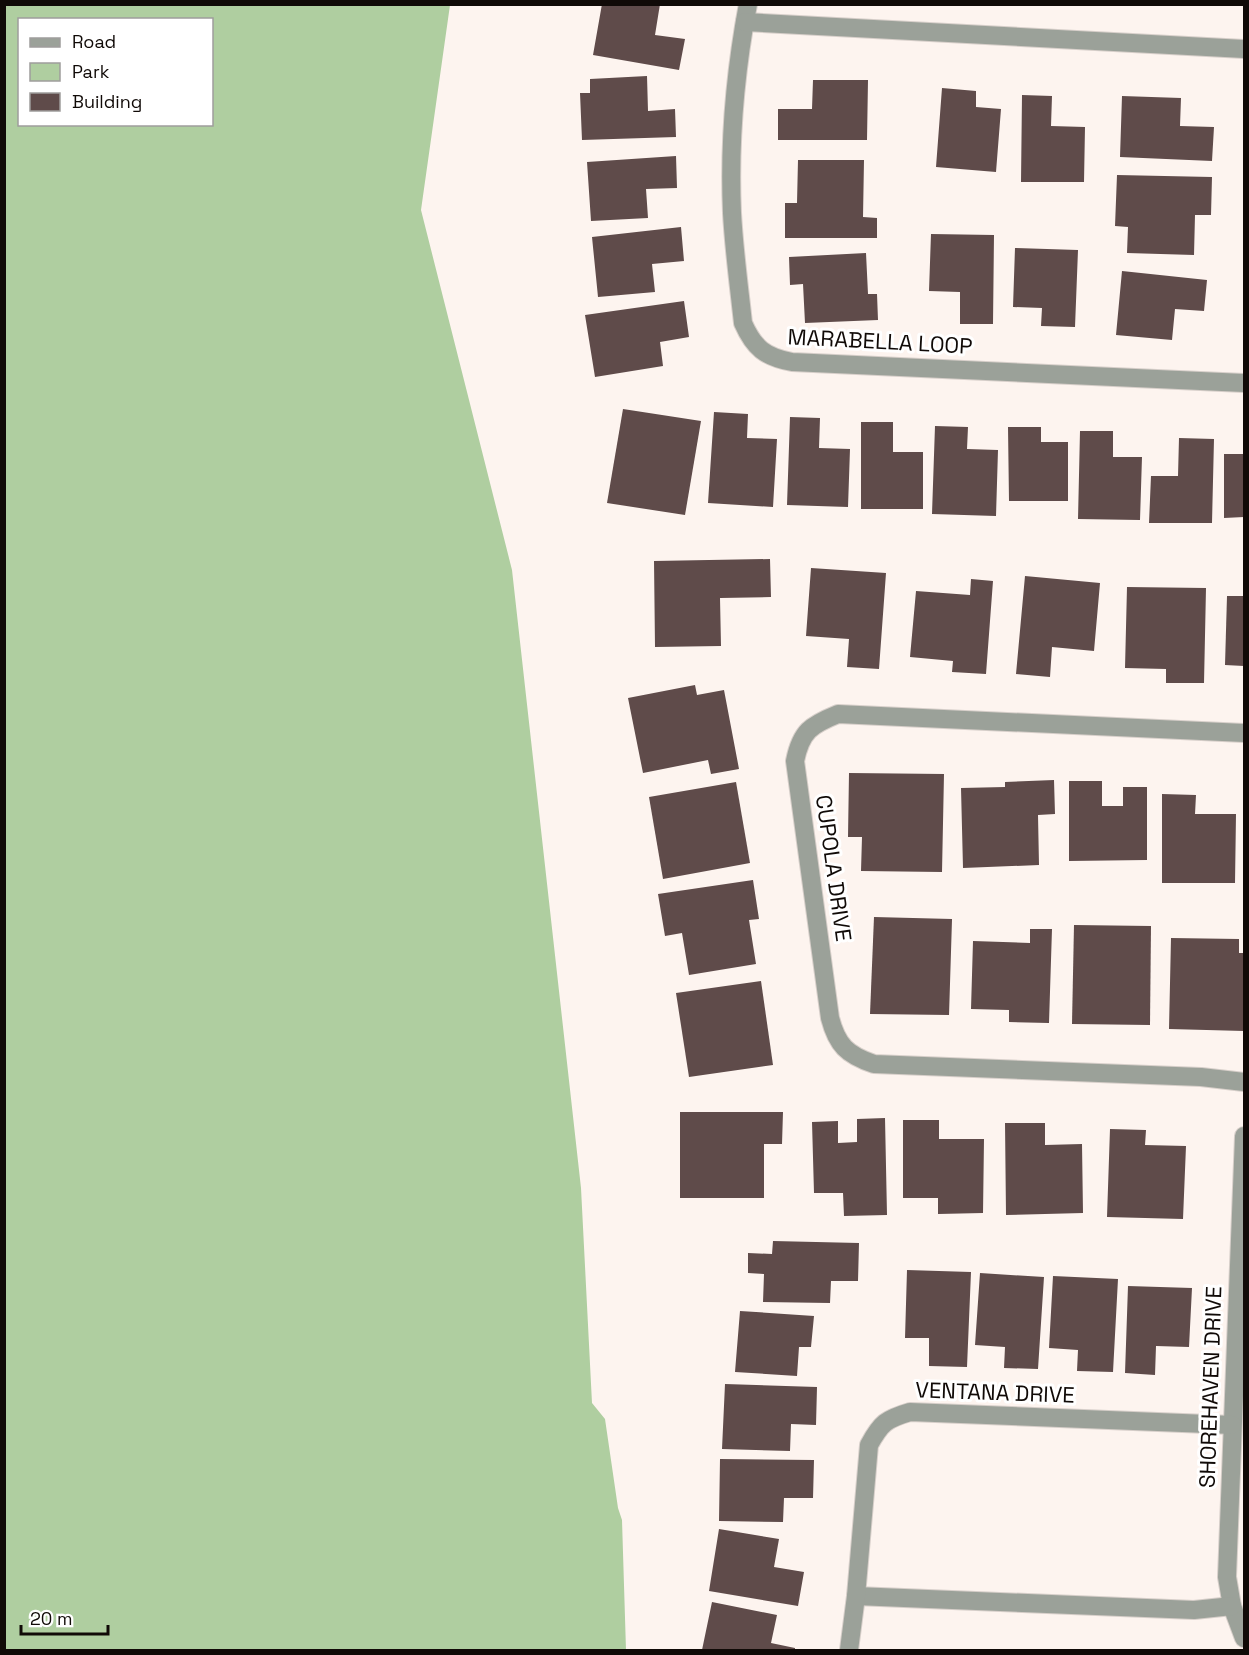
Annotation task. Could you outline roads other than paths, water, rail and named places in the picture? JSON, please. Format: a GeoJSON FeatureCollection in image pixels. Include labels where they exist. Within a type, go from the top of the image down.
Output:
{"type":"FeatureCollection","features":[{"type":"Feature","properties":{"kind":"street"},"geometry":{"type":"LineString","coordinates":[[746,13],[1245,49]]}},
{"type":"Feature","properties":{"kind":"street","name":"MARABELLA LOOP"},"geometry":{"type":"LineString","coordinates":[[746,13],[735,92],[732,214],[743,322],[749,338],[761,351],[776,359],[792,362],[1245,383]]}},
{"type":"Feature","properties":{"kind":"street","name":"CUPOLA DRIVE"},"geometry":{"type":"LineString","coordinates":[[1245,733],[838,714],[817,722],[805,732],[798,746],[795,761],[830,1018],[834,1034],[844,1048],[858,1059],[874,1064],[1201,1077],[1245,1082]]}},
{"type":"Feature","properties":{"kind":"street","name":"SHOREHAVEN DRIVE"},"geometry":{"type":"LineString","coordinates":[[1245,1136],[1227,1577],[1232,1606],[1245,1638]]}},
{"type":"Feature","properties":{"kind":"street","name":"VENTANA DRIVE"},"geometry":{"type":"LineString","coordinates":[[849,1650],[869,1445],[879,1426],[890,1418],[910,1412],[1232,1425]]}},
{"type":"Feature","properties":{"kind":"street"},"geometry":{"type":"LineString","coordinates":[[856,1596],[1194,1610],[1232,1606]]}}]}
